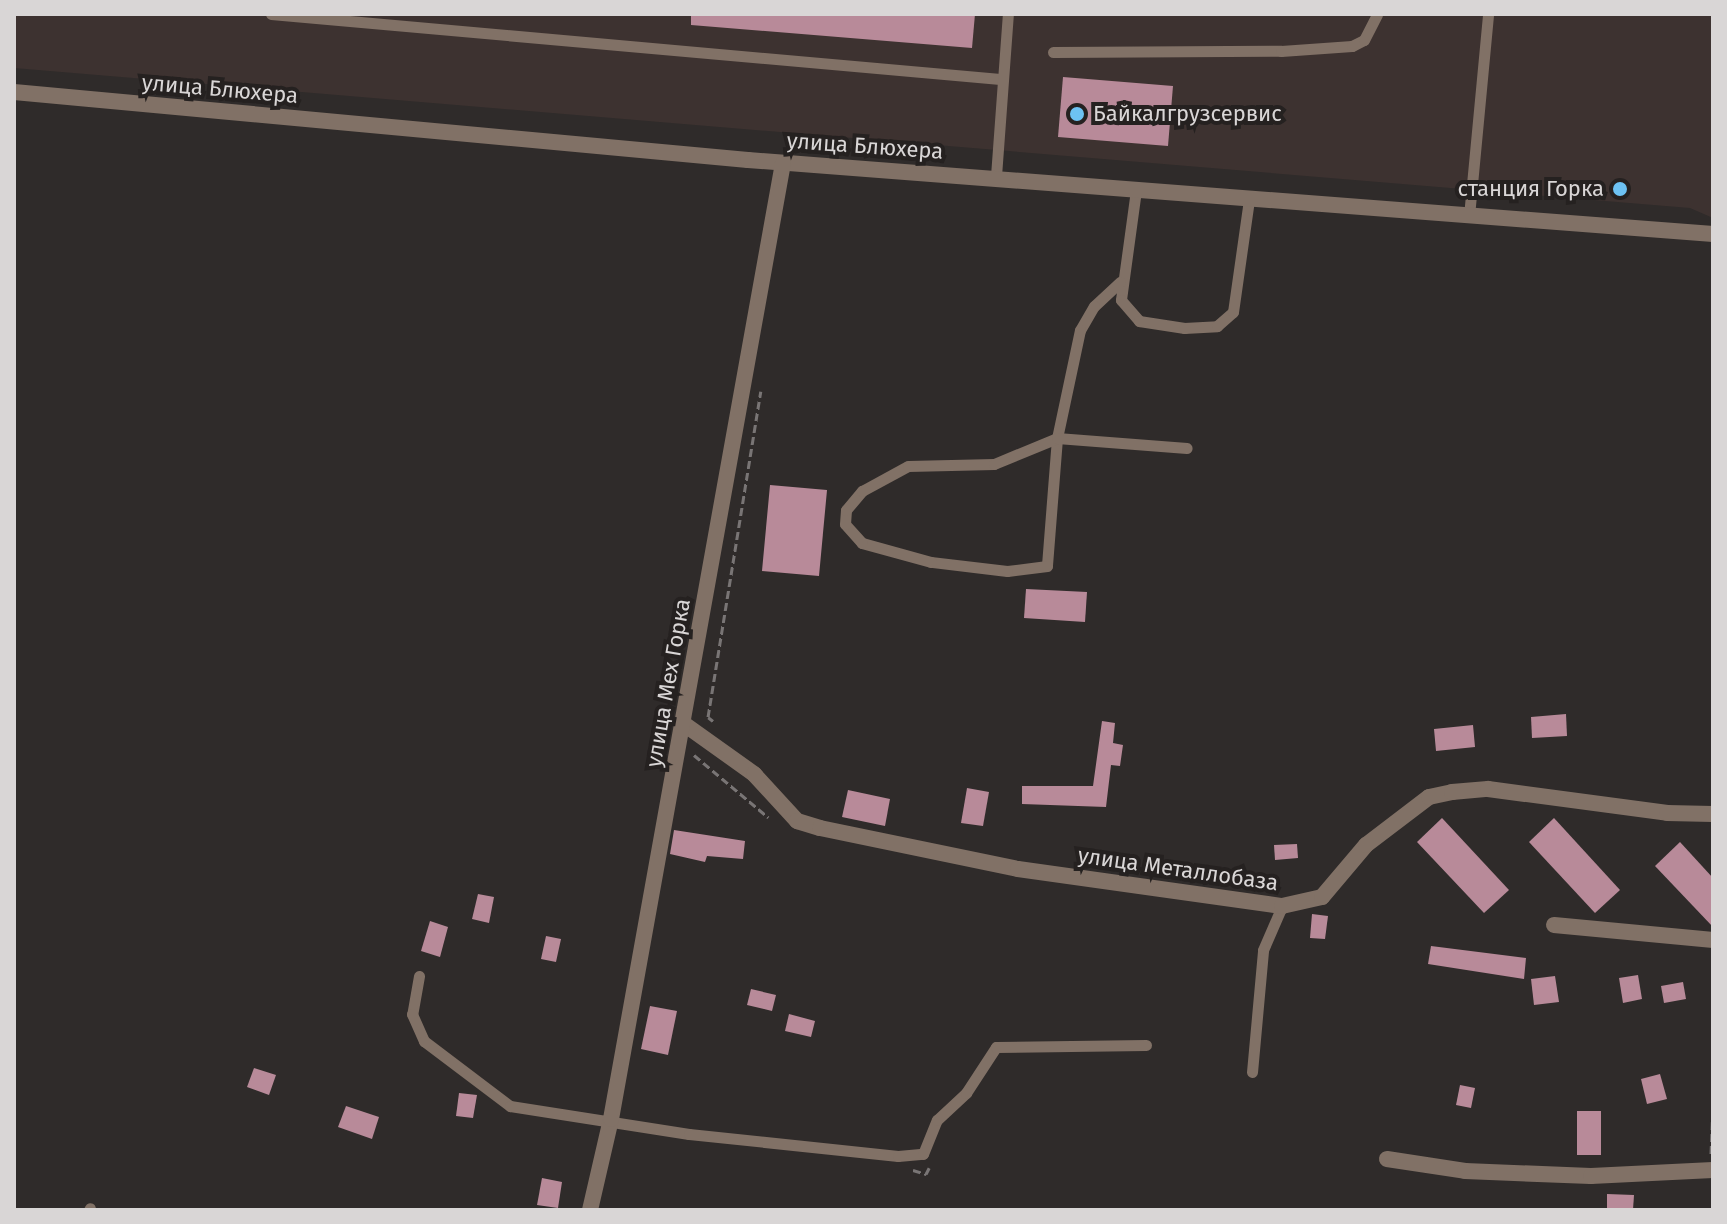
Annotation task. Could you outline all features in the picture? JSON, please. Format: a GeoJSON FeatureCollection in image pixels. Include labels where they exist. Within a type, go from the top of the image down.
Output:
{"type":"FeatureCollection","features":[{"type":"Feature","properties":{"kind":"street","name":"улица Блюхера"},"geometry":{"type":"LineString","coordinates":[[14,92],[783,163],[996,176],[1136,190],[1713,234]]}},
{"type":"Feature","properties":{"kind":"street","name":"улица Мех Горка"},"geometry":{"type":"LineString","coordinates":[[590,1210],[611,1119],[684,724],[783,163]]}},
{"type":"Feature","properties":{"kind":"street","name":"улица Металлобаза"},"geometry":{"type":"LineString","coordinates":[[684,724],[754,774],[797,821],[1018,869],[1282,906],[1322,897],[1366,845],[1429,797],[1452,792],[1488,789],[1667,813],[1713,814]]}},
{"type":"Feature","properties":{"kind":"street"},"geometry":{"type":"LineString","coordinates":[[1554,925],[1713,940]]}},
{"type":"Feature","properties":{"kind":"street"},"geometry":{"type":"LineString","coordinates":[[1387,1159],[1465,1171],[1591,1176],[1713,1170]]}},
{"type":"Feature","properties":{"kind":"lane"},"geometry":{"type":"LineString","coordinates":[[271,14],[1000,79]]}},
{"type":"Feature","properties":{"kind":"lane"},"geometry":{"type":"LineString","coordinates":[[996,176],[1000,79],[1008,14]]}},
{"type":"Feature","properties":{"kind":"lane"},"geometry":{"type":"LineString","coordinates":[[1053,52],[1281,51],[1352,46],[1364,40],[1377,14]]}},
{"type":"Feature","properties":{"kind":"lane"},"geometry":{"type":"LineString","coordinates":[[1469,216],[1488,14]]}},
{"type":"Feature","properties":{"kind":"lane"},"geometry":{"type":"LineString","coordinates":[[1136,190],[1120,282],[1121,300],[1139,321],[1184,328],[1217,326],[1233,312],[1249,199]]}},
{"type":"Feature","properties":{"kind":"lane"},"geometry":{"type":"LineString","coordinates":[[1120,282],[1094,306],[1080,330],[1057,438],[1047,566],[1007,571],[931,562],[862,543],[845,524],[846,510],[862,491],[908,466],[994,464],[1057,438],[1187,448]]}},
{"type":"Feature","properties":{"kind":"lane"},"geometry":{"type":"LineString","coordinates":[[1252,1072],[1263,950],[1282,906]]}},
{"type":"Feature","properties":{"kind":"lane"},"geometry":{"type":"LineString","coordinates":[[419,976],[412,1014],[416,1030],[464,1073],[510,1106],[611,1119],[689,1134],[917,1157],[937,1120],[966,1093],[996,1047],[1146,1045]]}},
{"type":"Feature","properties":{"kind":"path"},"geometry":{"type":"LineString","coordinates":[[719,726],[708,717],[764,376]]}},
{"type":"Feature","properties":{"kind":"path"},"geometry":{"type":"LineString","coordinates":[[691,753],[771,820]]}},
{"type":"Feature","properties":{"kind":"path"},"geometry":{"type":"LineString","coordinates":[[901,1167],[926,1174],[931,1165]]}},
{"type":"Feature","properties":{"kind":"shaded area"},"geometry":{"type":"Polygon","coordinates":[[[14,14],[1713,14],[1713,218],[1690,208],[14,68],[14,14]]]}},
{"type":"Feature","properties":{"kind":"building"},"geometry":{"type":"Polygon","coordinates":[[[691,14],[975,14],[972,48],[691,25],[691,14]]]}},
{"type":"Feature","properties":{"kind":"building"},"geometry":{"type":"Polygon","coordinates":[[[1063,77],[1173,86],[1168,146],[1058,137],[1063,77]]]}},
{"type":"Feature","properties":{"kind":"building"},"geometry":{"type":"Polygon","coordinates":[[[770,485],[827,490],[819,576],[762,571],[770,485]]]}},
{"type":"Feature","properties":{"kind":"building"},"geometry":{"type":"Polygon","coordinates":[[[1026,589],[1087,592],[1085,622],[1024,618],[1026,589]]]}},
{"type":"Feature","properties":{"kind":"building"},"geometry":{"type":"Polygon","coordinates":[[[1566,714],[1567,736],[1532,738],[1531,717],[1566,714]]]}},
{"type":"Feature","properties":{"kind":"building"},"geometry":{"type":"Polygon","coordinates":[[[1102,721],[1115,723],[1113,743],[1123,745],[1120,766],[1111,765],[1106,807],[1022,804],[1022,786],[1093,786],[1102,721]]]}},
{"type":"Feature","properties":{"kind":"building"},"geometry":{"type":"Polygon","coordinates":[[[1473,725],[1475,747],[1436,751],[1434,729],[1473,725]]]}},
{"type":"Feature","properties":{"kind":"building"},"geometry":{"type":"Polygon","coordinates":[[[967,788],[989,792],[983,826],[961,823],[967,788]]]}},
{"type":"Feature","properties":{"kind":"building"},"geometry":{"type":"Polygon","coordinates":[[[848,790],[890,799],[885,826],[842,817],[848,790]]]}},
{"type":"Feature","properties":{"kind":"building"},"geometry":{"type":"Polygon","coordinates":[[[1442,818],[1509,890],[1484,913],[1417,842],[1442,818]]]}},
{"type":"Feature","properties":{"kind":"building"},"geometry":{"type":"Polygon","coordinates":[[[1554,818],[1620,890],[1595,913],[1529,842],[1554,818]]]}},
{"type":"Feature","properties":{"kind":"building"},"geometry":{"type":"Polygon","coordinates":[[[674,830],[745,841],[743,859],[707,856],[705,862],[670,854],[674,830]]]}},
{"type":"Feature","properties":{"kind":"building"},"geometry":{"type":"Polygon","coordinates":[[[1680,842],[1713,878],[1713,927],[1655,866],[1680,842]]]}},
{"type":"Feature","properties":{"kind":"building"},"geometry":{"type":"Polygon","coordinates":[[[1297,844],[1298,858],[1275,860],[1274,845],[1297,844]]]}},
{"type":"Feature","properties":{"kind":"building"},"geometry":{"type":"Polygon","coordinates":[[[478,894],[494,897],[489,923],[472,919],[478,894]]]}},
{"type":"Feature","properties":{"kind":"building"},"geometry":{"type":"Polygon","coordinates":[[[1312,914],[1328,916],[1325,939],[1310,938],[1312,914]]]}},
{"type":"Feature","properties":{"kind":"building"},"geometry":{"type":"Polygon","coordinates":[[[430,921],[448,927],[440,957],[421,951],[430,921]]]}},
{"type":"Feature","properties":{"kind":"building"},"geometry":{"type":"Polygon","coordinates":[[[546,936],[561,939],[556,962],[541,959],[546,936]]]}},
{"type":"Feature","properties":{"kind":"building"},"geometry":{"type":"Polygon","coordinates":[[[1431,946],[1526,958],[1524,979],[1428,964],[1431,946]]]}},
{"type":"Feature","properties":{"kind":"building"},"geometry":{"type":"Polygon","coordinates":[[[1638,975],[1642,999],[1623,1003],[1619,978],[1638,975]]]}},
{"type":"Feature","properties":{"kind":"building"},"geometry":{"type":"Polygon","coordinates":[[[1555,976],[1559,1002],[1534,1005],[1531,979],[1555,976]]]}},
{"type":"Feature","properties":{"kind":"building"},"geometry":{"type":"Polygon","coordinates":[[[1683,982],[1686,999],[1664,1003],[1661,986],[1683,982]]]}},
{"type":"Feature","properties":{"kind":"building"},"geometry":{"type":"Polygon","coordinates":[[[751,989],[776,995],[772,1011],[747,1005],[751,989]]]}},
{"type":"Feature","properties":{"kind":"building"},"geometry":{"type":"Polygon","coordinates":[[[650,1006],[677,1011],[668,1055],[641,1049],[650,1006]]]}},
{"type":"Feature","properties":{"kind":"building"},"geometry":{"type":"Polygon","coordinates":[[[789,1014],[815,1021],[811,1037],[785,1031],[789,1014]]]}},
{"type":"Feature","properties":{"kind":"building"},"geometry":{"type":"Polygon","coordinates":[[[254,1068],[276,1075],[269,1095],[247,1087],[254,1068]]]}},
{"type":"Feature","properties":{"kind":"building"},"geometry":{"type":"Polygon","coordinates":[[[1660,1074],[1667,1099],[1647,1104],[1641,1079],[1660,1074]]]}},
{"type":"Feature","properties":{"kind":"building"},"geometry":{"type":"Polygon","coordinates":[[[1460,1085],[1475,1088],[1471,1108],[1456,1105],[1460,1085]]]}},
{"type":"Feature","properties":{"kind":"building"},"geometry":{"type":"Polygon","coordinates":[[[459,1093],[477,1095],[473,1118],[456,1116],[459,1093]]]}},
{"type":"Feature","properties":{"kind":"building"},"geometry":{"type":"Polygon","coordinates":[[[346,1106],[379,1117],[372,1139],[338,1127],[346,1106]]]}},
{"type":"Feature","properties":{"kind":"building"},"geometry":{"type":"Polygon","coordinates":[[[1577,1111],[1601,1111],[1601,1155],[1577,1155],[1577,1111]]]}},
{"type":"Feature","properties":{"kind":"building"},"geometry":{"type":"Polygon","coordinates":[[[542,1178],[562,1182],[558,1208],[537,1205],[542,1178]]]}},
{"type":"Feature","properties":{"kind":"building"},"geometry":{"type":"Polygon","coordinates":[[[1607,1194],[1634,1195],[1633,1210],[1607,1210],[1607,1194]]]}},
{"type":"Feature","properties":{"kind":"place","name":"Байкалгрузсервис"},"geometry":{"type":"Point","coordinates":[1077,114]}},
{"type":"Feature","properties":{"kind":"place","name":"станция Горка"},"geometry":{"type":"Point","coordinates":[1620,189]}}]}
